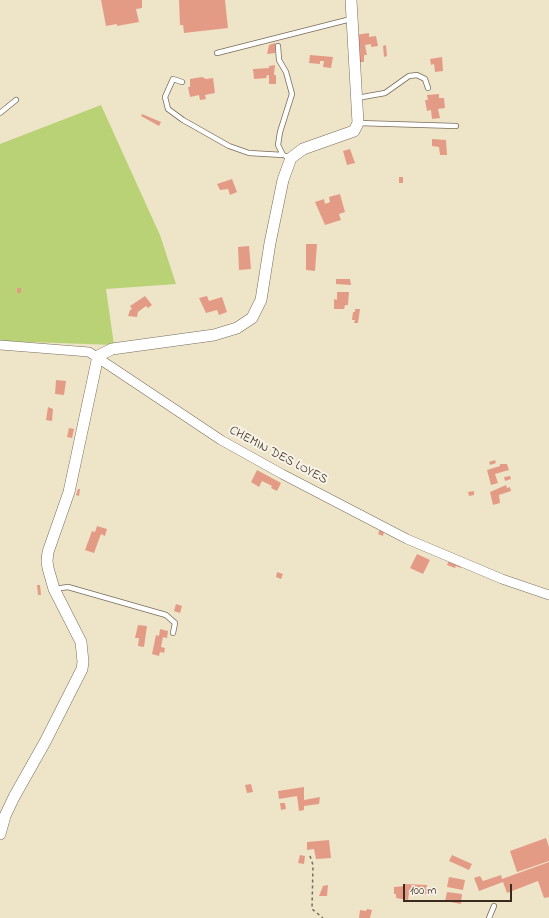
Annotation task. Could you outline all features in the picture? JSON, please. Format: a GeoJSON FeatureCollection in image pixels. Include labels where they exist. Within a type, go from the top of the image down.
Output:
{"type":"FeatureCollection","features":[{"type":"Feature","properties":{"kind":"street"},"geometry":{"type":"LineString","coordinates":[[0,834],[5,816],[14,797],[45,742],[82,669],[83,655],[81,642],[54,589],[48,568],[48,552],[66,505],[98,356],[112,349],[214,335],[237,328],[252,318],[261,300],[270,243],[287,157],[302,149],[354,131],[358,123],[351,0]]}},
{"type":"Feature","properties":{"kind":"street","name":"CHEMIN DES LOYES"},"geometry":{"type":"LineString","coordinates":[[0,345],[89,352],[98,356],[221,440],[282,474],[407,539],[502,579],[549,595]]}},
{"type":"Feature","properties":{"kind":"lane"},"geometry":{"type":"LineString","coordinates":[[217,53],[352,19]]}},
{"type":"Feature","properties":{"kind":"lane"},"geometry":{"type":"LineString","coordinates":[[278,46],[279,60],[286,72],[292,94],[280,132],[278,145],[287,157]]}},
{"type":"Feature","properties":{"kind":"lane"},"geometry":{"type":"LineString","coordinates":[[357,98],[385,94],[405,79],[417,75],[425,79],[428,88]]}},
{"type":"Feature","properties":{"kind":"lane"},"geometry":{"type":"LineString","coordinates":[[182,82],[173,79],[165,97],[168,109],[182,120],[229,146],[249,153],[287,157]]}},
{"type":"Feature","properties":{"kind":"lane"},"geometry":{"type":"LineString","coordinates":[[0,113],[16,100]]}},
{"type":"Feature","properties":{"kind":"lane"},"geometry":{"type":"LineString","coordinates":[[358,123],[456,126]]}},
{"type":"Feature","properties":{"kind":"lane"},"geometry":{"type":"LineString","coordinates":[[54,589],[68,587],[166,615],[174,623],[173,633]]}},
{"type":"Feature","properties":{"kind":"lane"},"geometry":{"type":"LineString","coordinates":[[489,918],[494,906]]}},
{"type":"Feature","properties":{"kind":"path"},"geometry":{"type":"LineString","coordinates":[[310,856],[313,865],[312,909],[323,918]]}},
{"type":"Feature","properties":{"kind":"green space"},"geometry":{"type":"Polygon","coordinates":[[[101,105],[160,235],[176,284],[106,289],[114,345],[0,341],[0,144],[101,105]]]}},
{"type":"Feature","properties":{"kind":"building"},"geometry":{"type":"Polygon","coordinates":[[[101,0],[142,0],[142,8],[136,9],[139,22],[117,26],[117,24],[106,26],[101,0]]]}},
{"type":"Feature","properties":{"kind":"building"},"geometry":{"type":"Polygon","coordinates":[[[179,0],[225,0],[228,28],[184,33],[183,25],[180,25],[179,0]]]}},
{"type":"Feature","properties":{"kind":"building"},"geometry":{"type":"Polygon","coordinates":[[[369,33],[369,37],[376,36],[378,46],[371,47],[371,44],[365,45],[367,55],[364,55],[364,62],[358,62],[355,35],[369,33]]]}},
{"type":"Feature","properties":{"kind":"building"},"geometry":{"type":"Polygon","coordinates":[[[275,43],[275,53],[267,54],[269,45],[275,43]]]}},
{"type":"Feature","properties":{"kind":"building"},"geometry":{"type":"Polygon","coordinates":[[[386,45],[387,56],[384,57],[383,46],[386,45]]]}},
{"type":"Feature","properties":{"kind":"building"},"geometry":{"type":"Polygon","coordinates":[[[310,55],[333,57],[331,68],[323,67],[324,61],[320,61],[320,64],[309,63],[310,55]]]}},
{"type":"Feature","properties":{"kind":"building"},"geometry":{"type":"Polygon","coordinates":[[[442,57],[443,71],[435,72],[434,64],[431,65],[430,59],[442,57]]]}},
{"type":"Feature","properties":{"kind":"building"},"geometry":{"type":"Polygon","coordinates":[[[275,65],[274,75],[276,75],[276,84],[269,84],[269,75],[266,76],[267,78],[254,79],[253,69],[269,68],[269,66],[275,65]]]}},
{"type":"Feature","properties":{"kind":"building"},"geometry":{"type":"Polygon","coordinates":[[[202,77],[206,79],[213,78],[215,93],[205,95],[206,99],[200,100],[199,95],[190,97],[188,87],[190,87],[190,79],[202,77]]]}},
{"type":"Feature","properties":{"kind":"building"},"geometry":{"type":"Polygon","coordinates":[[[439,94],[439,98],[444,98],[445,108],[438,109],[440,118],[432,119],[431,110],[427,111],[425,100],[428,100],[427,95],[439,94]]]}},
{"type":"Feature","properties":{"kind":"building"},"geometry":{"type":"Polygon","coordinates":[[[142,114],[161,122],[159,126],[141,116],[142,114]]]}},
{"type":"Feature","properties":{"kind":"building"},"geometry":{"type":"Polygon","coordinates":[[[432,139],[446,140],[447,155],[440,155],[439,147],[432,146],[432,139]]]}},
{"type":"Feature","properties":{"kind":"building"},"geometry":{"type":"Polygon","coordinates":[[[350,149],[355,163],[347,165],[343,151],[350,149]]]}},
{"type":"Feature","properties":{"kind":"building"},"geometry":{"type":"Polygon","coordinates":[[[399,177],[403,177],[403,183],[399,183],[399,177]]]}},
{"type":"Feature","properties":{"kind":"building"},"geometry":{"type":"Polygon","coordinates":[[[232,179],[237,192],[230,195],[228,189],[220,190],[217,184],[232,179]]]}},
{"type":"Feature","properties":{"kind":"building"},"geometry":{"type":"Polygon","coordinates":[[[340,194],[345,212],[339,214],[341,220],[325,225],[315,202],[324,199],[325,204],[330,202],[329,197],[340,194]]]}},
{"type":"Feature","properties":{"kind":"building"},"geometry":{"type":"Polygon","coordinates":[[[306,244],[317,244],[315,271],[306,270],[306,244]]]}},
{"type":"Feature","properties":{"kind":"building"},"geometry":{"type":"Polygon","coordinates":[[[249,246],[251,269],[239,270],[238,247],[249,246]]]}},
{"type":"Feature","properties":{"kind":"building"},"geometry":{"type":"Polygon","coordinates":[[[336,279],[350,279],[351,285],[336,284],[336,279]]]}},
{"type":"Feature","properties":{"kind":"building"},"geometry":{"type":"Polygon","coordinates":[[[17,288],[21,288],[21,293],[17,293],[17,288]]]}},
{"type":"Feature","properties":{"kind":"building"},"geometry":{"type":"Polygon","coordinates":[[[337,292],[349,292],[348,305],[345,305],[344,309],[334,309],[334,299],[337,300],[337,292]]]}},
{"type":"Feature","properties":{"kind":"building"},"geometry":{"type":"Polygon","coordinates":[[[145,296],[152,305],[148,308],[146,306],[138,312],[137,317],[128,316],[130,310],[132,309],[130,306],[145,296]]]}},
{"type":"Feature","properties":{"kind":"building"},"geometry":{"type":"Polygon","coordinates":[[[207,296],[209,301],[222,297],[227,312],[219,315],[217,310],[206,313],[199,298],[207,296]]]}},
{"type":"Feature","properties":{"kind":"building"},"geometry":{"type":"Polygon","coordinates":[[[355,309],[360,309],[358,323],[354,323],[355,320],[352,320],[355,309]]]}},
{"type":"Feature","properties":{"kind":"building"},"geometry":{"type":"Polygon","coordinates":[[[56,380],[66,381],[64,395],[55,394],[56,380]]]}},
{"type":"Feature","properties":{"kind":"building"},"geometry":{"type":"Polygon","coordinates":[[[48,407],[53,409],[52,421],[46,420],[48,407]]]}},
{"type":"Feature","properties":{"kind":"building"},"geometry":{"type":"Polygon","coordinates":[[[69,428],[74,429],[72,438],[67,437],[69,428]]]}},
{"type":"Feature","properties":{"kind":"building"},"geometry":{"type":"Polygon","coordinates":[[[495,460],[496,463],[490,465],[489,462],[495,460]]]}},
{"type":"Feature","properties":{"kind":"building"},"geometry":{"type":"Polygon","coordinates":[[[500,464],[507,464],[509,470],[495,474],[498,483],[491,485],[487,470],[500,466],[500,464]]]}},
{"type":"Feature","properties":{"kind":"building"},"geometry":{"type":"Polygon","coordinates":[[[257,470],[281,483],[277,491],[271,488],[272,486],[262,481],[259,487],[251,482],[257,470]]]}},
{"type":"Feature","properties":{"kind":"building"},"geometry":{"type":"Polygon","coordinates":[[[510,476],[511,479],[505,481],[504,477],[510,476]]]}},
{"type":"Feature","properties":{"kind":"building"},"geometry":{"type":"Polygon","coordinates":[[[506,485],[507,488],[510,487],[511,491],[499,495],[500,503],[493,505],[490,492],[506,485]]]}},
{"type":"Feature","properties":{"kind":"building"},"geometry":{"type":"Polygon","coordinates":[[[78,489],[80,489],[79,496],[76,495],[78,489]]]}},
{"type":"Feature","properties":{"kind":"building"},"geometry":{"type":"Polygon","coordinates":[[[474,491],[474,495],[469,496],[468,492],[474,491]]]}},
{"type":"Feature","properties":{"kind":"building"},"geometry":{"type":"Polygon","coordinates":[[[97,526],[107,529],[105,536],[101,534],[94,553],[85,550],[92,531],[95,532],[97,526]]]}},
{"type":"Feature","properties":{"kind":"building"},"geometry":{"type":"Polygon","coordinates":[[[380,529],[384,531],[383,536],[378,534],[380,529]]]}},
{"type":"Feature","properties":{"kind":"building"},"geometry":{"type":"Polygon","coordinates":[[[417,554],[430,560],[423,574],[410,568],[417,554]]]}},
{"type":"Feature","properties":{"kind":"building"},"geometry":{"type":"Polygon","coordinates":[[[449,560],[461,565],[461,568],[456,566],[455,568],[447,565],[449,560]]]}},
{"type":"Feature","properties":{"kind":"building"},"geometry":{"type":"Polygon","coordinates":[[[277,572],[283,574],[281,579],[276,577],[277,572]]]}},
{"type":"Feature","properties":{"kind":"building"},"geometry":{"type":"Polygon","coordinates":[[[37,585],[40,585],[41,595],[38,595],[37,585]]]}},
{"type":"Feature","properties":{"kind":"building"},"geometry":{"type":"Polygon","coordinates":[[[176,604],[182,606],[180,613],[174,611],[176,604]]]}},
{"type":"Feature","properties":{"kind":"building"},"geometry":{"type":"Polygon","coordinates":[[[138,625],[147,626],[144,647],[138,646],[139,638],[135,638],[138,625]]]}},
{"type":"Feature","properties":{"kind":"building"},"geometry":{"type":"Polygon","coordinates":[[[160,629],[168,631],[167,638],[163,637],[161,647],[165,648],[164,653],[160,652],[159,656],[152,654],[156,635],[159,636],[160,629]]]}},
{"type":"Feature","properties":{"kind":"building"},"geometry":{"type":"Polygon","coordinates":[[[251,784],[253,792],[247,793],[245,785],[251,784]]]}},
{"type":"Feature","properties":{"kind":"building"},"geometry":{"type":"Polygon","coordinates":[[[304,787],[304,800],[320,797],[319,804],[304,806],[304,810],[299,811],[297,796],[279,799],[278,791],[304,787]]]}},
{"type":"Feature","properties":{"kind":"building"},"geometry":{"type":"Polygon","coordinates":[[[280,803],[285,803],[286,809],[281,810],[280,803]]]}},
{"type":"Feature","properties":{"kind":"building"},"geometry":{"type":"Polygon","coordinates":[[[546,838],[549,847],[549,861],[517,872],[510,851],[546,838]]]}},
{"type":"Feature","properties":{"kind":"building"},"geometry":{"type":"Polygon","coordinates":[[[329,840],[331,858],[316,859],[314,849],[307,850],[307,842],[329,840]]]}},
{"type":"Feature","properties":{"kind":"building"},"geometry":{"type":"Polygon","coordinates":[[[300,855],[305,856],[304,864],[298,863],[300,855]]]}},
{"type":"Feature","properties":{"kind":"building"},"geometry":{"type":"Polygon","coordinates":[[[452,855],[472,864],[469,870],[449,861],[452,855]]]}},
{"type":"Feature","properties":{"kind":"building"},"geometry":{"type":"Polygon","coordinates":[[[549,862],[549,897],[544,898],[538,881],[507,893],[503,882],[479,891],[474,878],[480,876],[483,881],[501,875],[502,879],[549,862]]]}},
{"type":"Feature","properties":{"kind":"building"},"geometry":{"type":"Polygon","coordinates":[[[449,877],[465,880],[463,890],[447,887],[449,877]]]}},
{"type":"Feature","properties":{"kind":"building"},"geometry":{"type":"Polygon","coordinates":[[[405,884],[427,885],[427,894],[409,893],[408,900],[396,898],[396,894],[394,894],[394,887],[405,886],[405,884]]]}},
{"type":"Feature","properties":{"kind":"building"},"geometry":{"type":"Polygon","coordinates":[[[328,885],[327,896],[319,896],[323,886],[328,885]]]}},
{"type":"Feature","properties":{"kind":"building"},"geometry":{"type":"Polygon","coordinates":[[[447,892],[462,894],[461,904],[445,901],[447,892]]]}},
{"type":"Feature","properties":{"kind":"building"},"geometry":{"type":"Polygon","coordinates":[[[367,909],[372,910],[370,918],[359,918],[360,910],[366,911],[367,909]]]}}]}
